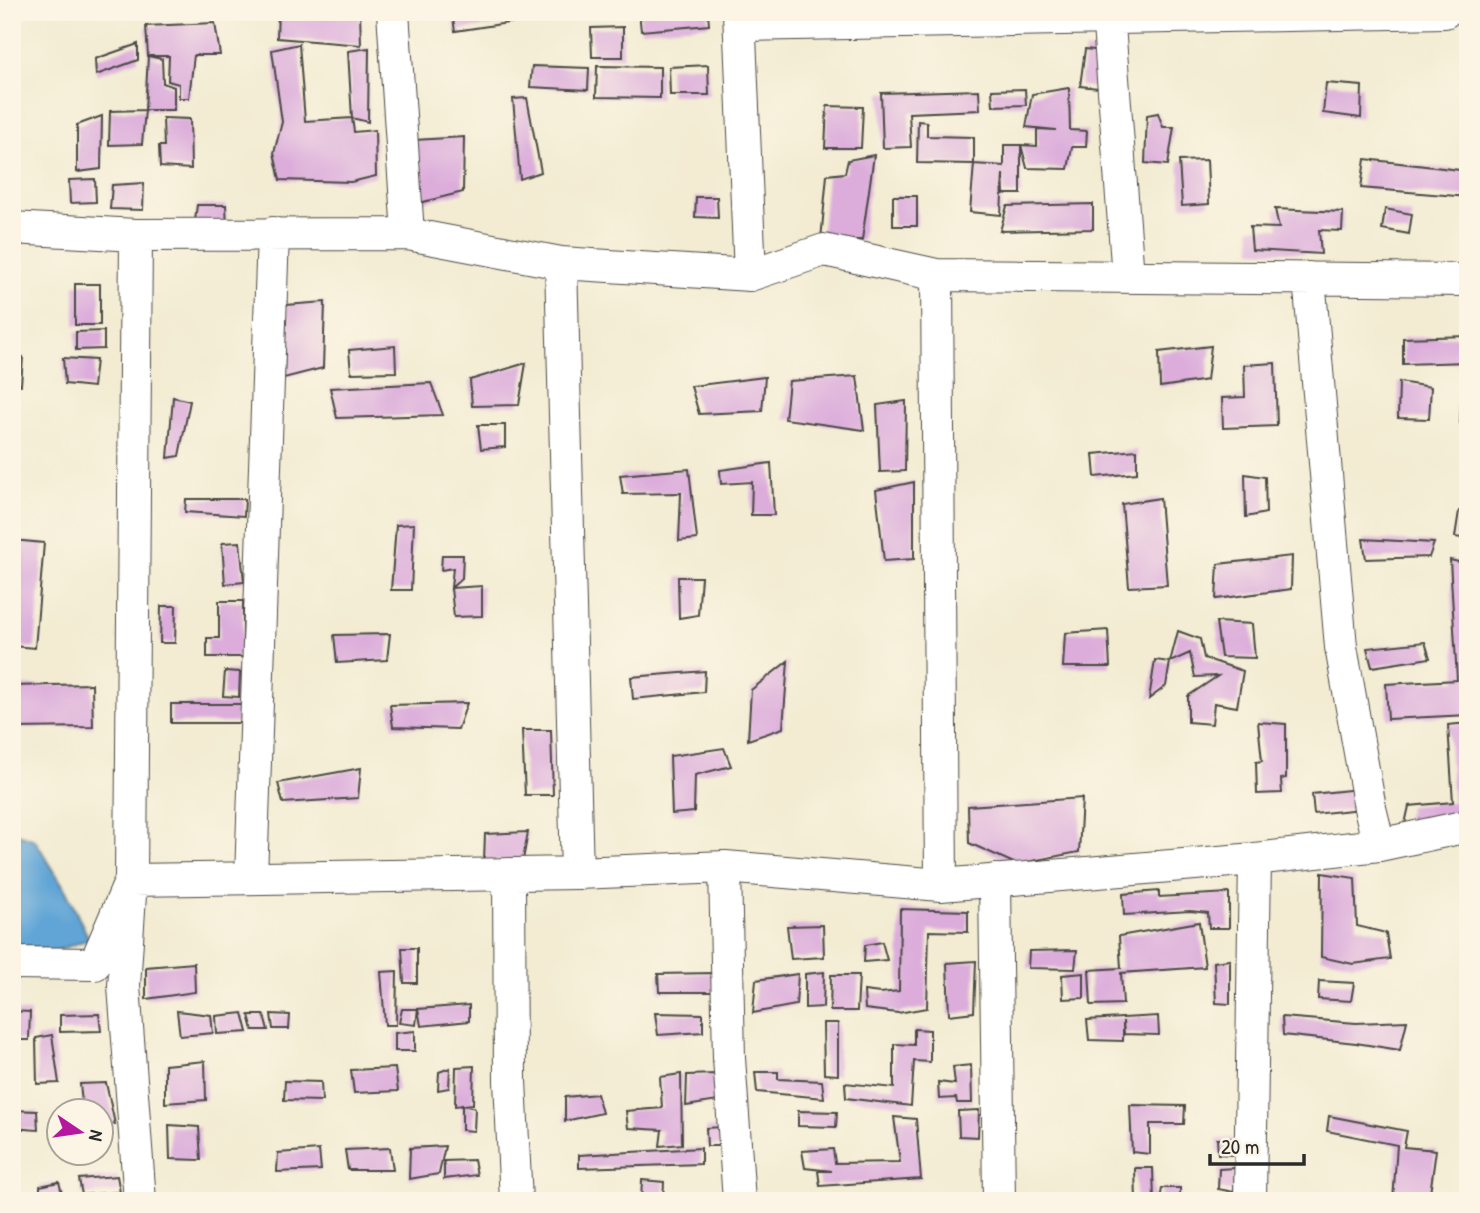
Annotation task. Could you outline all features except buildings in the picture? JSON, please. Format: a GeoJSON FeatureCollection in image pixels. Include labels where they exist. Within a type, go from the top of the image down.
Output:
{"type":"FeatureCollection","features":[{"type":"Feature","properties":{"kind":"street"},"geometry":{"type":"LineString","coordinates":[[393,12],[408,234]]}},
{"type":"Feature","properties":{"kind":"street"},"geometry":{"type":"LineString","coordinates":[[750,275],[740,19],[1445,12]]}},
{"type":"Feature","properties":{"kind":"street"},"geometry":{"type":"LineString","coordinates":[[1108,16],[1128,276]]}},
{"type":"Feature","properties":{"kind":"street"},"geometry":{"type":"LineString","coordinates":[[12,229],[136,235],[408,234],[561,263],[750,275],[824,250],[937,275],[1468,280]]}},
{"type":"Feature","properties":{"kind":"street"},"geometry":{"type":"LineString","coordinates":[[251,878],[273,233]]}},
{"type":"Feature","properties":{"kind":"street"},"geometry":{"type":"LineString","coordinates":[[136,235],[131,880],[124,986],[140,1201]]}},
{"type":"Feature","properties":{"kind":"street"},"geometry":{"type":"LineString","coordinates":[[561,263],[577,873]]}},
{"type":"Feature","properties":{"kind":"street"},"geometry":{"type":"LineString","coordinates":[[937,275],[941,885]]}},
{"type":"Feature","properties":{"kind":"street"},"geometry":{"type":"LineString","coordinates":[[1309,278],[1340,647],[1379,845]]}},
{"type":"Feature","properties":{"kind":"street"},"geometry":{"type":"LineString","coordinates":[[131,880],[577,873],[725,867],[941,885],[1255,859],[1379,845],[1468,826]]}},
{"type":"Feature","properties":{"kind":"street"},"geometry":{"type":"LineString","coordinates":[[1250,1201],[1255,859]]}},
{"type":"Feature","properties":{"kind":"street"},"geometry":{"type":"LineString","coordinates":[[725,867],[729,1058],[739,1201]]}},
{"type":"Feature","properties":{"kind":"street"},"geometry":{"type":"LineString","coordinates":[[509,874],[510,1081],[516,1201]]}},
{"type":"Feature","properties":{"kind":"street"},"geometry":{"type":"LineString","coordinates":[[12,962],[95,964],[131,880]]}},
{"type":"Feature","properties":{"kind":"street"},"geometry":{"type":"LineString","coordinates":[[995,880],[999,1201]]}},
{"type":"Feature","properties":{"kind":"water"},"geometry":{"type":"Polygon","coordinates":[[[12,832],[35,840],[64,887],[89,939],[51,953],[12,951],[12,832]]]}}]}
